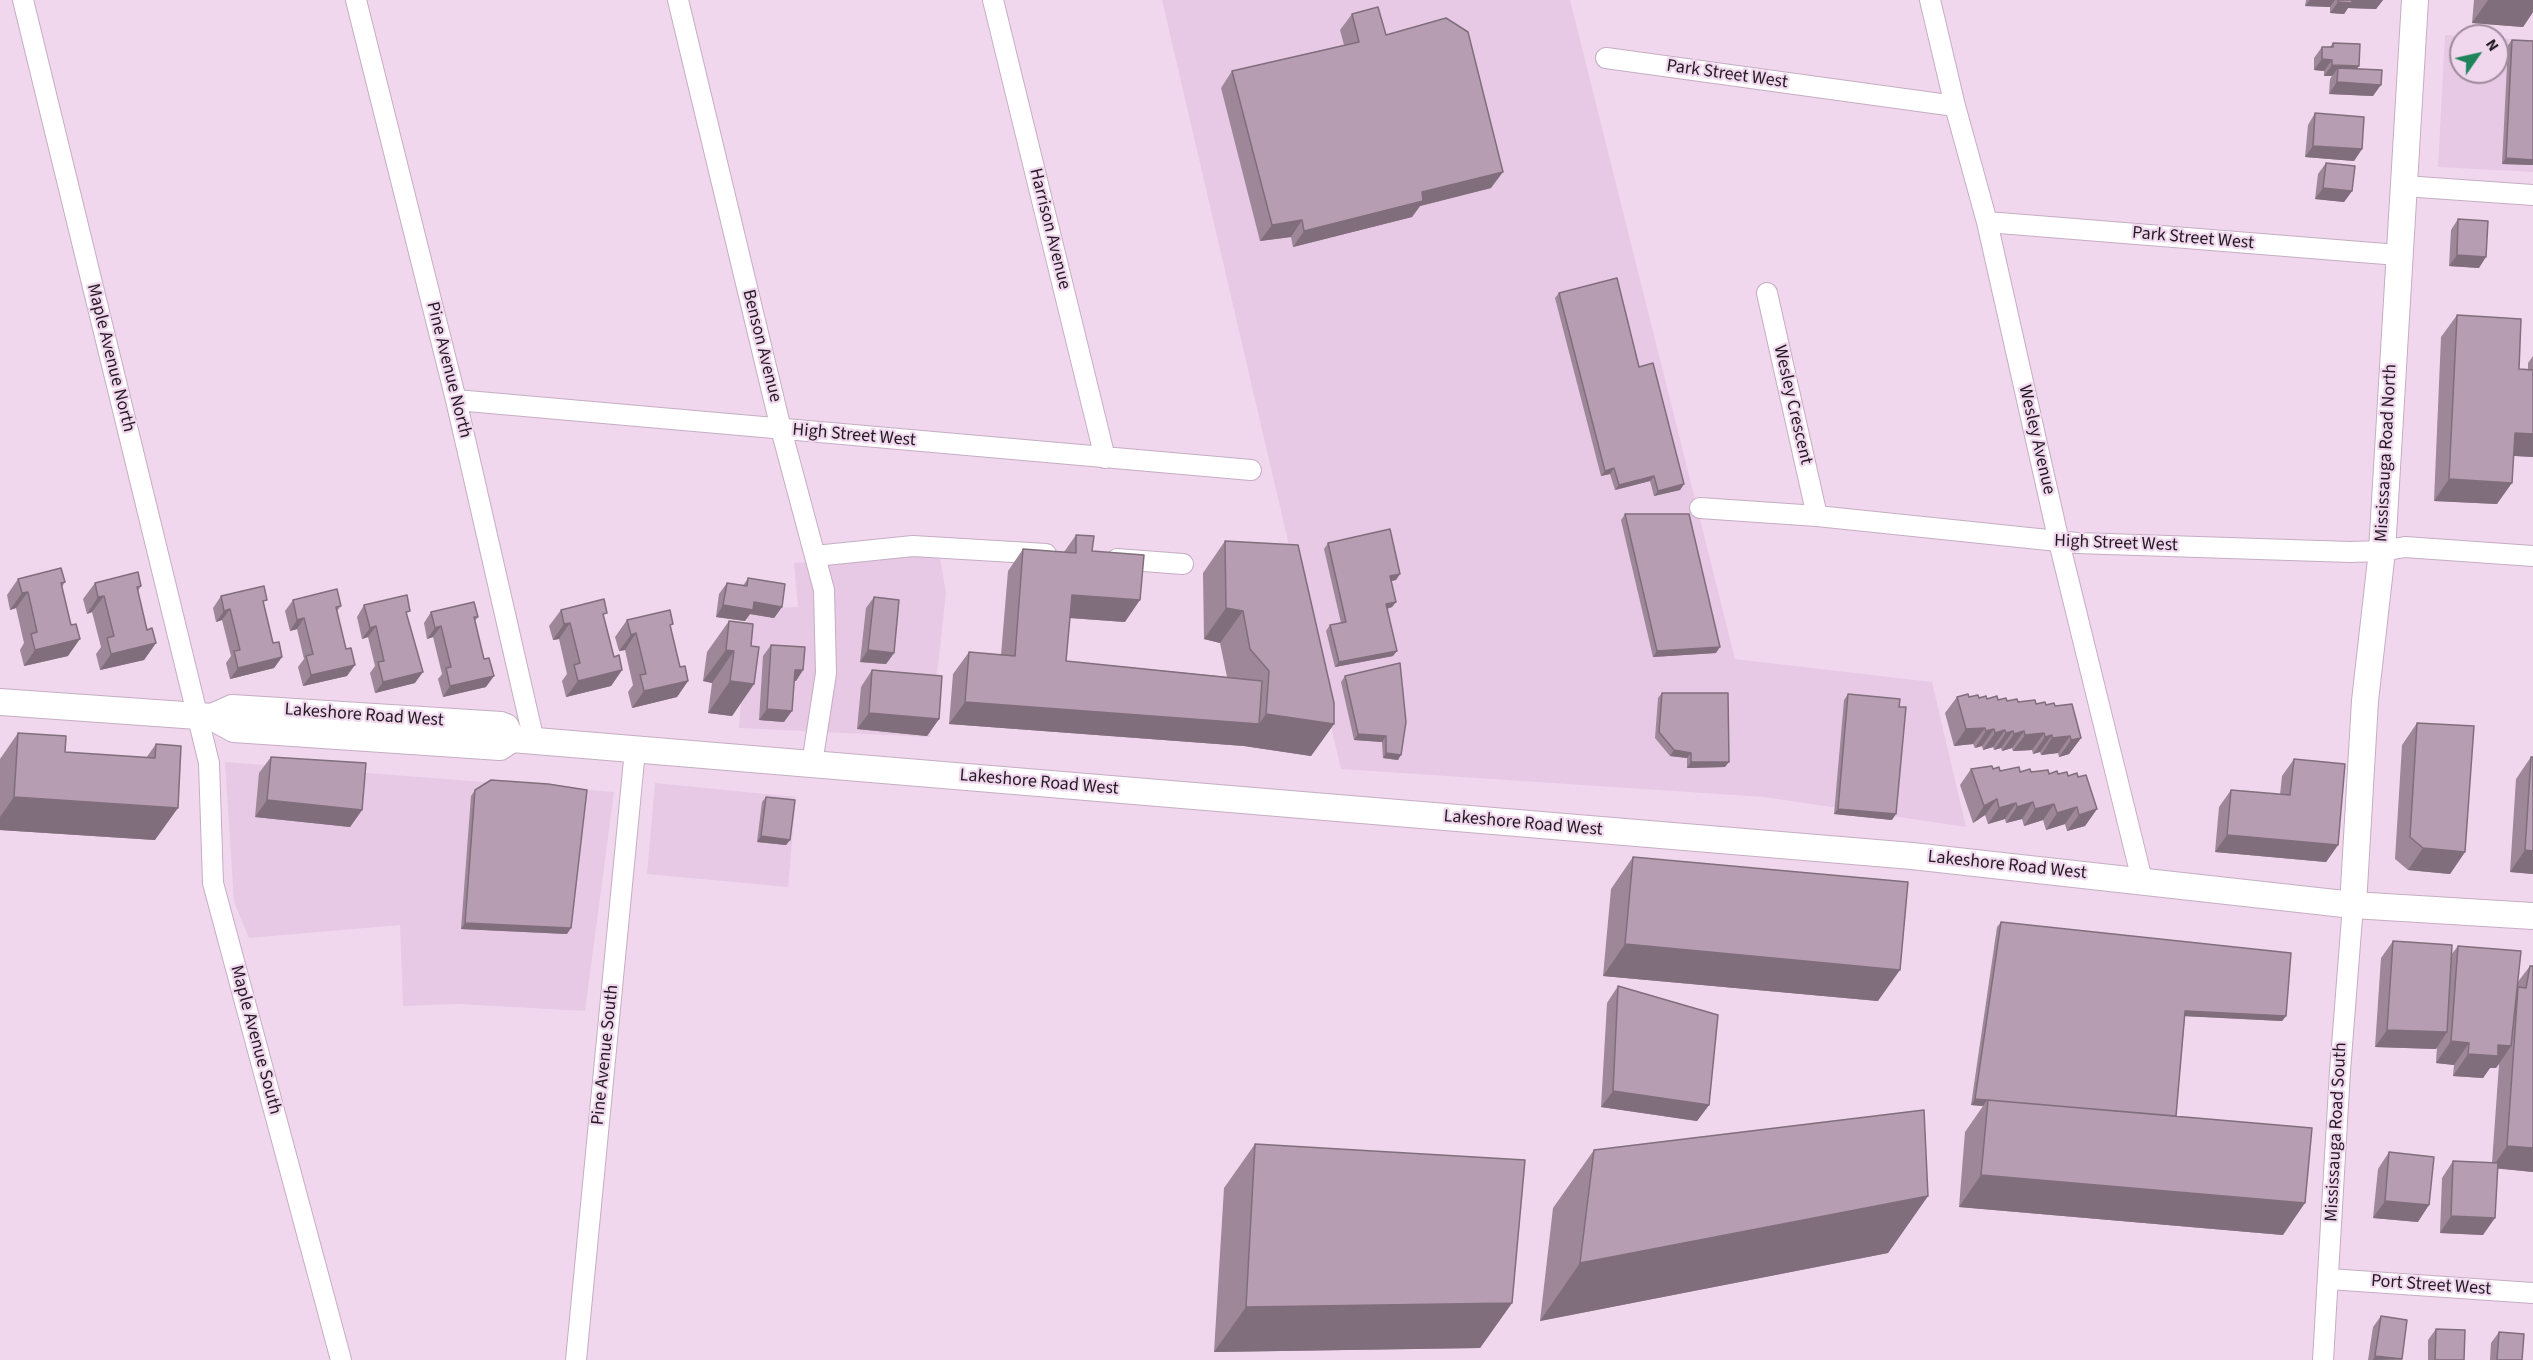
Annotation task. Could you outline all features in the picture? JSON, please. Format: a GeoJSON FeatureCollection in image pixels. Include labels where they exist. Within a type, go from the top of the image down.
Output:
{"type":"FeatureCollection","features":[{"type":"Feature","properties":{"kind":"main road","name":"Mississauga Road North"},"geometry":{"type":"LineString","coordinates":[[2353,905],[2364,701],[2382,551],[2415,0]]}},
{"type":"Feature","properties":{"kind":"main road","name":"Lakeshore Road West"},"geometry":{"type":"LineString","coordinates":[[0,702],[204,716],[232,708],[501,725],[523,740],[1912,856],[2353,905],[2533,916]]}},
{"type":"Feature","properties":{"kind":"street","name":"Maple Avenue North"},"geometry":{"type":"LineString","coordinates":[[23,0],[204,716]]}},
{"type":"Feature","properties":{"kind":"street","name":"Pine Avenue North"},"geometry":{"type":"LineString","coordinates":[[356,0],[456,400],[523,740]]}},
{"type":"Feature","properties":{"kind":"street","name":"Benson Avenue"},"geometry":{"type":"LineString","coordinates":[[678,0],[782,429],[824,590],[826,674],[812,764]]}},
{"type":"Feature","properties":{"kind":"street","name":"Harrison Avenue"},"geometry":{"type":"LineString","coordinates":[[993,0],[1105,458]]}},
{"type":"Feature","properties":{"kind":"street","name":"Wesley Avenue"},"geometry":{"type":"LineString","coordinates":[[1930,0],[1955,106],[1987,222],[2059,542],[2142,880]]}},
{"type":"Feature","properties":{"kind":"street","name":"Park Street West"},"geometry":{"type":"LineString","coordinates":[[1606,58],[1955,106]]}},
{"type":"Feature","properties":{"kind":"street"},"geometry":{"type":"LineString","coordinates":[[2404,186],[2533,195]]}},
{"type":"Feature","properties":{"kind":"street","name":"Park Street West"},"geometry":{"type":"LineString","coordinates":[[1987,222],[2398,255]]}},
{"type":"Feature","properties":{"kind":"street","name":"Wesley Crescent"},"geometry":{"type":"LineString","coordinates":[[1767,293],[1817,516]]}},
{"type":"Feature","properties":{"kind":"street","name":"High Street West"},"geometry":{"type":"LineString","coordinates":[[456,400],[1251,470]]}},
{"type":"Feature","properties":{"kind":"street","name":"High Street West"},"geometry":{"type":"LineString","coordinates":[[1700,508],[1817,516],[2059,542],[2382,551],[2405,547],[2533,556]]}},
{"type":"Feature","properties":{"kind":"street"},"geometry":{"type":"LineString","coordinates":[[815,556],[913,546],[1067,556]]}},
{"type":"Feature","properties":{"kind":"street"},"geometry":{"type":"LineString","coordinates":[[1102,558],[1183,564]]}},
{"type":"Feature","properties":{"kind":"street","name":"Maple Avenue South"},"geometry":{"type":"LineString","coordinates":[[204,716],[209,763],[213,883],[341,1360]]}},
{"type":"Feature","properties":{"kind":"street","name":"Pine Avenue South"},"geometry":{"type":"LineString","coordinates":[[576,1360],[635,750]]}},
{"type":"Feature","properties":{"kind":"street","name":"Mississauga Road South"},"geometry":{"type":"LineString","coordinates":[[2323,1360],[2340,1071],[2353,905]]}},
{"type":"Feature","properties":{"kind":"street","name":"Port Street West"},"geometry":{"type":"LineString","coordinates":[[2329,1279],[2533,1293]]}},
{"type":"Feature","properties":{"kind":"shaded area"},"geometry":{"type":"Polygon","coordinates":[[[1162,0],[1570,0],[1735,659],[1932,682],[1966,827],[1764,797],[1341,769],[1162,0]]]}},
{"type":"Feature","properties":{"kind":"shaded area"},"geometry":{"type":"Polygon","coordinates":[[[2445,35],[2449,35],[2449,84],[2509,84],[2509,39],[2533,40],[2533,172],[2438,167],[2445,35]]]}},
{"type":"Feature","properties":{"kind":"shaded area"},"geometry":{"type":"Polygon","coordinates":[[[939,551],[946,593],[930,737],[739,728],[748,609],[798,607],[794,563],[939,551]]]}},
{"type":"Feature","properties":{"kind":"shaded area"},"geometry":{"type":"Polygon","coordinates":[[[225,762],[614,792],[585,1011],[459,1004],[403,1006],[400,925],[249,938],[234,902],[225,762]]]}},
{"type":"Feature","properties":{"kind":"shaded area"},"geometry":{"type":"Polygon","coordinates":[[[655,783],[796,797],[788,887],[647,874],[655,783]]]}},
{"type":"Feature","properties":{"kind":"building"},"geometry":{"type":"Polygon","coordinates":[[[2338,0],[2352,0],[2352,3],[2338,2],[2338,0]]]}},
{"type":"Feature","properties":{"kind":"building"},"geometry":{"type":"Polygon","coordinates":[[[1378,7],[1386,35],[1446,18],[1468,32],[1503,172],[1422,192],[1423,201],[1304,231],[1302,220],[1272,225],[1232,71],[1359,42],[1352,14],[1378,7]]]}},
{"type":"Feature","properties":{"kind":"building"},"geometry":{"type":"Polygon","coordinates":[[[2512,40],[2533,41],[2533,160],[2506,158],[2512,40]]]}},
{"type":"Feature","properties":{"kind":"building"},"geometry":{"type":"Polygon","coordinates":[[[2333,43],[2360,44],[2359,66],[2332,65],[2332,60],[2322,59],[2322,47],[2333,47],[2333,43]]]}},
{"type":"Feature","properties":{"kind":"building"},"geometry":{"type":"Polygon","coordinates":[[[2338,68],[2382,70],[2381,85],[2337,82],[2338,68]]]}},
{"type":"Feature","properties":{"kind":"building"},"geometry":{"type":"Polygon","coordinates":[[[2315,113],[2364,117],[2362,149],[2313,146],[2315,113]]]}},
{"type":"Feature","properties":{"kind":"building"},"geometry":{"type":"Polygon","coordinates":[[[2326,163],[2355,166],[2352,191],[2323,188],[2326,163]]]}},
{"type":"Feature","properties":{"kind":"building"},"geometry":{"type":"Polygon","coordinates":[[[2458,219],[2488,221],[2486,257],[2457,255],[2458,219]]]}},
{"type":"Feature","properties":{"kind":"building"},"geometry":{"type":"Polygon","coordinates":[[[1617,278],[1639,367],[1653,363],[1684,484],[1658,491],[1654,476],[1619,485],[1614,468],[1605,471],[1559,293],[1617,278]]]}},
{"type":"Feature","properties":{"kind":"building"},"geometry":{"type":"Polygon","coordinates":[[[2457,315],[2521,319],[2519,369],[2533,370],[2533,434],[2515,433],[2512,483],[2449,479],[2457,315]]]}},
{"type":"Feature","properties":{"kind":"building"},"geometry":{"type":"Polygon","coordinates":[[[1625,514],[1689,514],[1720,647],[1657,651],[1625,514]]]}},
{"type":"Feature","properties":{"kind":"building"},"geometry":{"type":"Polygon","coordinates":[[[1390,529],[1400,574],[1390,576],[1396,602],[1386,604],[1397,651],[1339,662],[1330,625],[1346,622],[1328,543],[1390,529]]]}},
{"type":"Feature","properties":{"kind":"building"},"geometry":{"type":"Polygon","coordinates":[[[1076,535],[1094,536],[1092,551],[1144,555],[1140,600],[1072,595],[1066,661],[1262,681],[1259,724],[965,702],[969,652],[1015,656],[1023,549],[1076,553],[1076,535]]]}},
{"type":"Feature","properties":{"kind":"building"},"geometry":{"type":"Polygon","coordinates":[[[1225,541],[1298,545],[1334,703],[1334,724],[1266,714],[1269,671],[1250,649],[1243,611],[1226,608],[1225,541]]]}},
{"type":"Feature","properties":{"kind":"building"},"geometry":{"type":"Polygon","coordinates":[[[61,568],[65,582],[61,583],[71,625],[76,624],[80,639],[35,650],[31,634],[37,632],[28,592],[22,593],[18,579],[61,568]]]}},
{"type":"Feature","properties":{"kind":"building"},"geometry":{"type":"Polygon","coordinates":[[[138,572],[141,586],[137,587],[147,630],[152,628],[156,643],[111,654],[107,638],[114,636],[104,596],[98,597],[95,583],[138,572]]]}},
{"type":"Feature","properties":{"kind":"building"},"geometry":{"type":"Polygon","coordinates":[[[748,578],[785,584],[782,607],[754,602],[753,610],[723,605],[727,583],[747,586],[748,578]]]}},
{"type":"Feature","properties":{"kind":"building"},"geometry":{"type":"Polygon","coordinates":[[[264,586],[267,600],[263,601],[273,643],[279,642],[282,657],[238,668],[234,651],[240,650],[230,609],[224,611],[221,596],[264,586]]]}},
{"type":"Feature","properties":{"kind":"building"},"geometry":{"type":"Polygon","coordinates":[[[337,589],[341,606],[336,607],[346,649],[351,648],[355,665],[311,675],[306,656],[313,654],[304,618],[297,620],[293,600],[337,589]]]}},
{"type":"Feature","properties":{"kind":"building"},"geometry":{"type":"Polygon","coordinates":[[[407,595],[410,611],[406,612],[423,672],[383,682],[378,662],[384,661],[376,626],[370,628],[364,605],[407,595]]]}},
{"type":"Feature","properties":{"kind":"building"},"geometry":{"type":"Polygon","coordinates":[[[874,597],[899,600],[894,653],[868,650],[874,597]]]}},
{"type":"Feature","properties":{"kind":"building"},"geometry":{"type":"Polygon","coordinates":[[[604,599],[607,613],[603,614],[614,657],[619,655],[622,670],[578,681],[574,665],[580,663],[570,623],[564,624],[561,610],[604,599]]]}},
{"type":"Feature","properties":{"kind":"building"},"geometry":{"type":"Polygon","coordinates":[[[474,602],[478,617],[474,617],[484,659],[489,658],[494,676],[450,686],[446,668],[451,667],[441,626],[435,628],[431,612],[474,602]]]}},
{"type":"Feature","properties":{"kind":"building"},"geometry":{"type":"Polygon","coordinates":[[[670,610],[673,624],[670,625],[680,667],[685,666],[688,681],[644,691],[640,675],[646,674],[636,633],[631,635],[627,620],[670,610]]]}},
{"type":"Feature","properties":{"kind":"building"},"geometry":{"type":"Polygon","coordinates":[[[729,621],[753,624],[751,646],[759,647],[754,684],[730,681],[734,651],[726,650],[729,621]]]}},
{"type":"Feature","properties":{"kind":"building"},"geometry":{"type":"Polygon","coordinates":[[[771,645],[805,647],[803,670],[795,670],[792,711],[767,709],[771,645]]]}},
{"type":"Feature","properties":{"kind":"building"},"geometry":{"type":"Polygon","coordinates":[[[1400,663],[1406,722],[1401,755],[1386,753],[1386,736],[1358,734],[1345,676],[1400,663]]]}},
{"type":"Feature","properties":{"kind":"building"},"geometry":{"type":"Polygon","coordinates":[[[872,670],[942,676],[939,719],[869,713],[872,670]]]}},
{"type":"Feature","properties":{"kind":"building"},"geometry":{"type":"Polygon","coordinates":[[[1662,693],[1728,693],[1729,762],[1691,762],[1691,753],[1674,750],[1659,732],[1662,693]]]}},
{"type":"Feature","properties":{"kind":"building"},"geometry":{"type":"Polygon","coordinates":[[[1848,694],[1900,699],[1899,707],[1906,707],[1896,814],[1838,809],[1848,694]]]}},
{"type":"Feature","properties":{"kind":"building"},"geometry":{"type":"Polygon","coordinates":[[[1968,694],[1969,697],[1986,696],[1987,699],[1997,696],[1998,700],[2017,699],[2018,702],[2035,700],[2036,704],[2045,702],[2046,705],[2054,703],[2055,706],[2072,704],[2081,738],[2071,740],[2070,736],[2045,737],[2044,733],[2025,735],[2024,731],[2014,734],[2013,731],[2006,733],[2005,730],[1995,733],[1994,729],[1986,731],[1985,728],[1966,729],[1957,697],[1968,694]]]}},
{"type":"Feature","properties":{"kind":"building"},"geometry":{"type":"Polygon","coordinates":[[[2417,723],[2474,726],[2465,852],[2423,848],[2410,837],[2417,723]]]}},
{"type":"Feature","properties":{"kind":"building"},"geometry":{"type":"Polygon","coordinates":[[[18,733],[66,736],[65,752],[155,758],[156,744],[181,746],[178,808],[14,797],[18,733]]]}},
{"type":"Feature","properties":{"kind":"building"},"geometry":{"type":"Polygon","coordinates":[[[271,757],[366,763],[362,810],[267,800],[271,757]]]}},
{"type":"Feature","properties":{"kind":"building"},"geometry":{"type":"Polygon","coordinates":[[[2531,757],[2533,757],[2533,851],[2525,850],[2531,757]]]}},
{"type":"Feature","properties":{"kind":"building"},"geometry":{"type":"Polygon","coordinates":[[[2294,759],[2345,764],[2338,845],[2227,835],[2231,790],[2290,795],[2294,759]]]}},
{"type":"Feature","properties":{"kind":"building"},"geometry":{"type":"Polygon","coordinates":[[[1992,766],[1993,769],[1999,767],[2000,771],[2019,767],[2020,772],[2030,769],[2031,772],[2048,770],[2049,774],[2057,771],[2058,774],[2067,772],[2068,776],[2077,773],[2078,777],[2086,775],[2097,809],[2079,815],[2077,807],[2057,813],[2054,804],[2035,809],[2033,802],[2017,807],[2016,803],[1999,808],[1997,799],[1984,806],[1971,769],[1992,766]]]}},
{"type":"Feature","properties":{"kind":"building"},"geometry":{"type":"Polygon","coordinates":[[[491,780],[548,784],[587,790],[571,928],[465,923],[475,790],[491,780]]]}},
{"type":"Feature","properties":{"kind":"building"},"geometry":{"type":"Polygon","coordinates":[[[766,797],[795,800],[790,840],[761,836],[766,797]]]}},
{"type":"Feature","properties":{"kind":"building"},"geometry":{"type":"Polygon","coordinates":[[[1633,857],[1908,882],[1900,970],[1625,944],[1633,857]]]}},
{"type":"Feature","properties":{"kind":"building"},"geometry":{"type":"Polygon","coordinates":[[[2001,922],[2291,953],[2286,1016],[2185,1011],[2176,1116],[1975,1099],[2001,922]]]}},
{"type":"Feature","properties":{"kind":"building"},"geometry":{"type":"Polygon","coordinates":[[[2393,941],[2452,945],[2447,1032],[2387,1030],[2393,941]]]}},
{"type":"Feature","properties":{"kind":"building"},"geometry":{"type":"Polygon","coordinates":[[[2458,946],[2521,951],[2511,1046],[2498,1045],[2498,1056],[2468,1054],[2469,1043],[2451,1041],[2458,946]]]}},
{"type":"Feature","properties":{"kind":"building"},"geometry":{"type":"Polygon","coordinates":[[[2530,966],[2533,966],[2533,1148],[2507,1146],[2518,987],[2526,988],[2530,966]]]}},
{"type":"Feature","properties":{"kind":"building"},"geometry":{"type":"Polygon","coordinates":[[[1618,986],[1718,1015],[1709,1105],[1613,1091],[1618,986]]]}},
{"type":"Feature","properties":{"kind":"building"},"geometry":{"type":"Polygon","coordinates":[[[1988,1100],[2312,1128],[2305,1203],[1981,1175],[1988,1100]]]}},
{"type":"Feature","properties":{"kind":"building"},"geometry":{"type":"Polygon","coordinates":[[[1924,1110],[1928,1196],[1580,1263],[1594,1150],[1924,1110]]]}},
{"type":"Feature","properties":{"kind":"building"},"geometry":{"type":"Polygon","coordinates":[[[1255,1144],[1525,1160],[1512,1303],[1246,1307],[1255,1144]]]}},
{"type":"Feature","properties":{"kind":"building"},"geometry":{"type":"Polygon","coordinates":[[[2389,1152],[2434,1157],[2429,1205],[2385,1201],[2389,1152]]]}},
{"type":"Feature","properties":{"kind":"building"},"geometry":{"type":"Polygon","coordinates":[[[2453,1161],[2498,1163],[2495,1218],[2451,1216],[2453,1161]]]}},
{"type":"Feature","properties":{"kind":"building"},"geometry":{"type":"Polygon","coordinates":[[[2381,1316],[2407,1320],[2402,1359],[2375,1356],[2381,1316]]]}},
{"type":"Feature","properties":{"kind":"building"},"geometry":{"type":"Polygon","coordinates":[[[2436,1329],[2465,1330],[2464,1360],[2435,1360],[2436,1329]]]}},
{"type":"Feature","properties":{"kind":"building"},"geometry":{"type":"Polygon","coordinates":[[[2499,1332],[2524,1334],[2522,1360],[2497,1360],[2499,1332]]]}}]}
